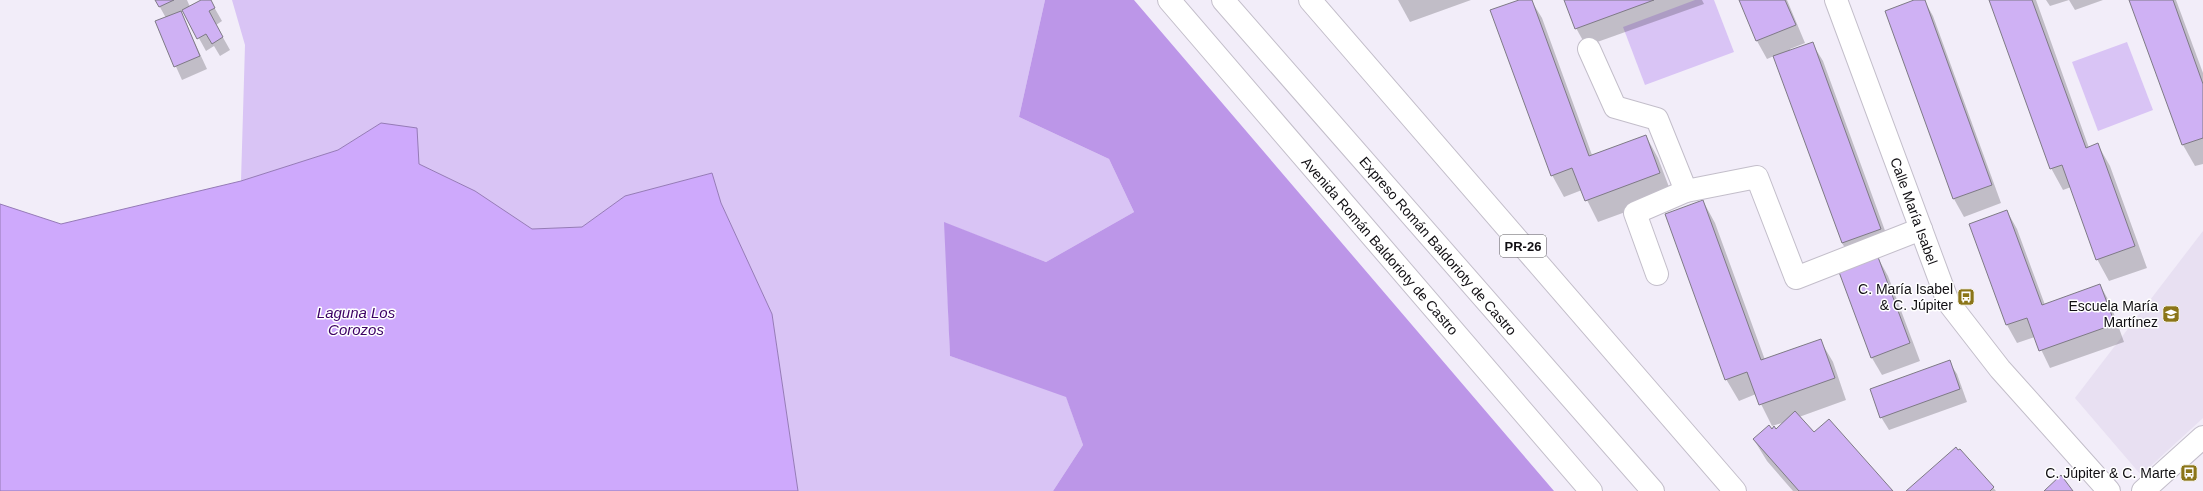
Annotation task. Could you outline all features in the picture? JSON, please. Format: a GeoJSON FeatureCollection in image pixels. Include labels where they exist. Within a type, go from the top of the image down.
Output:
{"type":"FeatureCollection","features":[{"type":"Feature","properties":{"kind":"main road","name":"Avenida Román Baldorioty de Castro"},"geometry":{"type":"LineString","coordinates":[[1169,0],[1592,491]]}},
{"type":"Feature","properties":{"kind":"main road","name":"Expreso Román Baldorioty de Castro"},"geometry":{"type":"LineString","coordinates":[[1223,0],[1653,491]]}},
{"type":"Feature","properties":{"kind":"main road","name":"PR-26"},"geometry":{"type":"LineString","coordinates":[[1310,0],[1735,491]]}},
{"type":"Feature","properties":{"kind":"main road","name":"Calle María Isabel"},"geometry":{"type":"LineString","coordinates":[[1836,0],[1948,302],[2000,369],[2109,491]]}},
{"type":"Feature","properties":{"kind":"main road"},"geometry":{"type":"LineString","coordinates":[[1589,49],[1616,108],[1657,119],[1686,190]]}},
{"type":"Feature","properties":{"kind":"main road"},"geometry":{"type":"LineString","coordinates":[[1657,274],[1636,213],[1686,190],[1757,178],[1796,278],[1921,229]]}},
{"type":"Feature","properties":{"kind":"main road"},"geometry":{"type":"LineString","coordinates":[[2143,491],[2203,437]]}},
{"type":"Feature","properties":{"kind":"shaded area"},"geometry":{"type":"Polygon","coordinates":[[[232,0],[1045,0],[1019,117],[1109,159],[1134,212],[1046,262],[945,223],[950,356],[1066,396],[1083,445],[1053,491],[798,491],[772,314],[721,203],[712,173],[625,196],[582,227],[532,229],[475,191],[419,164],[381,123],[338,150],[241,181],[245,45],[232,0]]]}},
{"type":"Feature","properties":{"kind":"shaded area"},"geometry":{"type":"Polygon","coordinates":[[[1045,0],[1134,0],[1554,491],[1053,491],[1083,445],[1066,397],[950,356],[944,222],[1046,262],[1134,212],[1109,159],[1019,117],[1045,0]]]}},
{"type":"Feature","properties":{"kind":"shaded area"},"geometry":{"type":"Polygon","coordinates":[[[1695,0],[1714,0],[1734,52],[1645,85],[1623,27],[1695,0]]]}},
{"type":"Feature","properties":{"kind":"shaded area"},"geometry":{"type":"Polygon","coordinates":[[[2127,42],[2153,110],[2098,131],[2072,62],[2127,42]]]}},
{"type":"Feature","properties":{"kind":"shaded area","name":"Escuela María Martínez"},"geometry":{"type":"Polygon","coordinates":[[[2203,231],[2203,418],[2141,475],[2075,398],[2203,231]]]}},
{"type":"Feature","properties":{"kind":"water","name":"Laguna Los Corozos"},"geometry":{"type":"Polygon","coordinates":[[[381,123],[417,128],[419,164],[475,191],[532,229],[582,227],[625,196],[712,173],[721,203],[772,314],[798,491],[0,491],[0,204],[61,224],[241,181],[338,150],[381,123]]]}},
{"type":"Feature","properties":{"kind":"building"},"geometry":{"type":"Polygon","coordinates":[[[155,0],[174,0],[159,7],[155,0]]]}},
{"type":"Feature","properties":{"kind":"building"},"geometry":{"type":"Polygon","coordinates":[[[201,0],[211,0],[215,8],[209,11],[223,37],[212,44],[206,34],[197,39],[182,10],[201,0]]]}},
{"type":"Feature","properties":{"kind":"building"},"geometry":{"type":"Polygon","coordinates":[[[1519,0],[1532,0],[1589,156],[1646,135],[1660,173],[1585,201],[1572,168],[1551,176],[1490,10],[1519,0]]]}},
{"type":"Feature","properties":{"kind":"building"},"geometry":{"type":"Polygon","coordinates":[[[1564,0],[1654,0],[1575,29],[1564,0]]]}},
{"type":"Feature","properties":{"kind":"building"},"geometry":{"type":"Polygon","coordinates":[[[1739,0],[1785,0],[1796,25],[1756,41],[1739,0]]]}},
{"type":"Feature","properties":{"kind":"building"},"geometry":{"type":"Polygon","coordinates":[[[1914,0],[1925,0],[1992,185],[1953,199],[1885,11],[1914,0]]]}},
{"type":"Feature","properties":{"kind":"building"},"geometry":{"type":"Polygon","coordinates":[[[1989,0],[2032,0],[2086,148],[2098,143],[2135,246],[2096,260],[2062,165],[2050,169],[1989,0]]]}},
{"type":"Feature","properties":{"kind":"building"},"geometry":{"type":"Polygon","coordinates":[[[2129,0],[2173,0],[2203,84],[2203,138],[2182,145],[2129,0]]]}},
{"type":"Feature","properties":{"kind":"building"},"geometry":{"type":"Polygon","coordinates":[[[181,11],[200,56],[174,67],[155,21],[181,11]]]}},
{"type":"Feature","properties":{"kind":"building"},"geometry":{"type":"Polygon","coordinates":[[[1813,42],[1881,229],[1842,243],[1773,56],[1813,42]]]}},
{"type":"Feature","properties":{"kind":"building"},"geometry":{"type":"Polygon","coordinates":[[[1703,200],[1761,360],[1821,339],[1835,378],[1759,405],[1747,372],[1725,380],[1665,214],[1703,200]]]}},
{"type":"Feature","properties":{"kind":"building"},"geometry":{"type":"Polygon","coordinates":[[[2007,210],[2042,305],[2100,284],[2115,324],[2039,351],[2027,318],[2006,325],[1969,224],[2007,210]]]}},
{"type":"Feature","properties":{"kind":"building"},"geometry":{"type":"Polygon","coordinates":[[[1878,257],[1910,343],[1871,358],[1839,272],[1878,257]]]}},
{"type":"Feature","properties":{"kind":"building"},"geometry":{"type":"Polygon","coordinates":[[[1950,360],[1960,389],[1880,418],[1870,389],[1950,360]]]}},
{"type":"Feature","properties":{"kind":"building"},"geometry":{"type":"Polygon","coordinates":[[[1795,411],[1814,432],[1829,419],[1893,491],[1799,491],[1753,439],[1769,425],[1772,429],[1774,426],[1776,429],[1795,411]]]}},
{"type":"Feature","properties":{"kind":"building"},"geometry":{"type":"Polygon","coordinates":[[[1956,447],[1958,450],[1960,449],[1994,487],[1990,491],[1906,491],[1956,447]]]}},
{"type":"Feature","properties":{"kind":"building"},"geometry":{"type":"Polygon","coordinates":[[[2061,475],[2073,491],[2044,491],[2061,475]]]}},
{"type":"Feature","properties":{"kind":"place","name":"C. María Isabel & C. Júpiter"},"geometry":{"type":"Point","coordinates":[1966,297]}},
{"type":"Feature","properties":{"kind":"place","name":"Escuela María Martínez"},"geometry":{"type":"Point","coordinates":[2171,314]}},
{"type":"Feature","properties":{"kind":"place","name":"C. Júpiter & C. Marte"},"geometry":{"type":"Point","coordinates":[2189,473]}}]}
